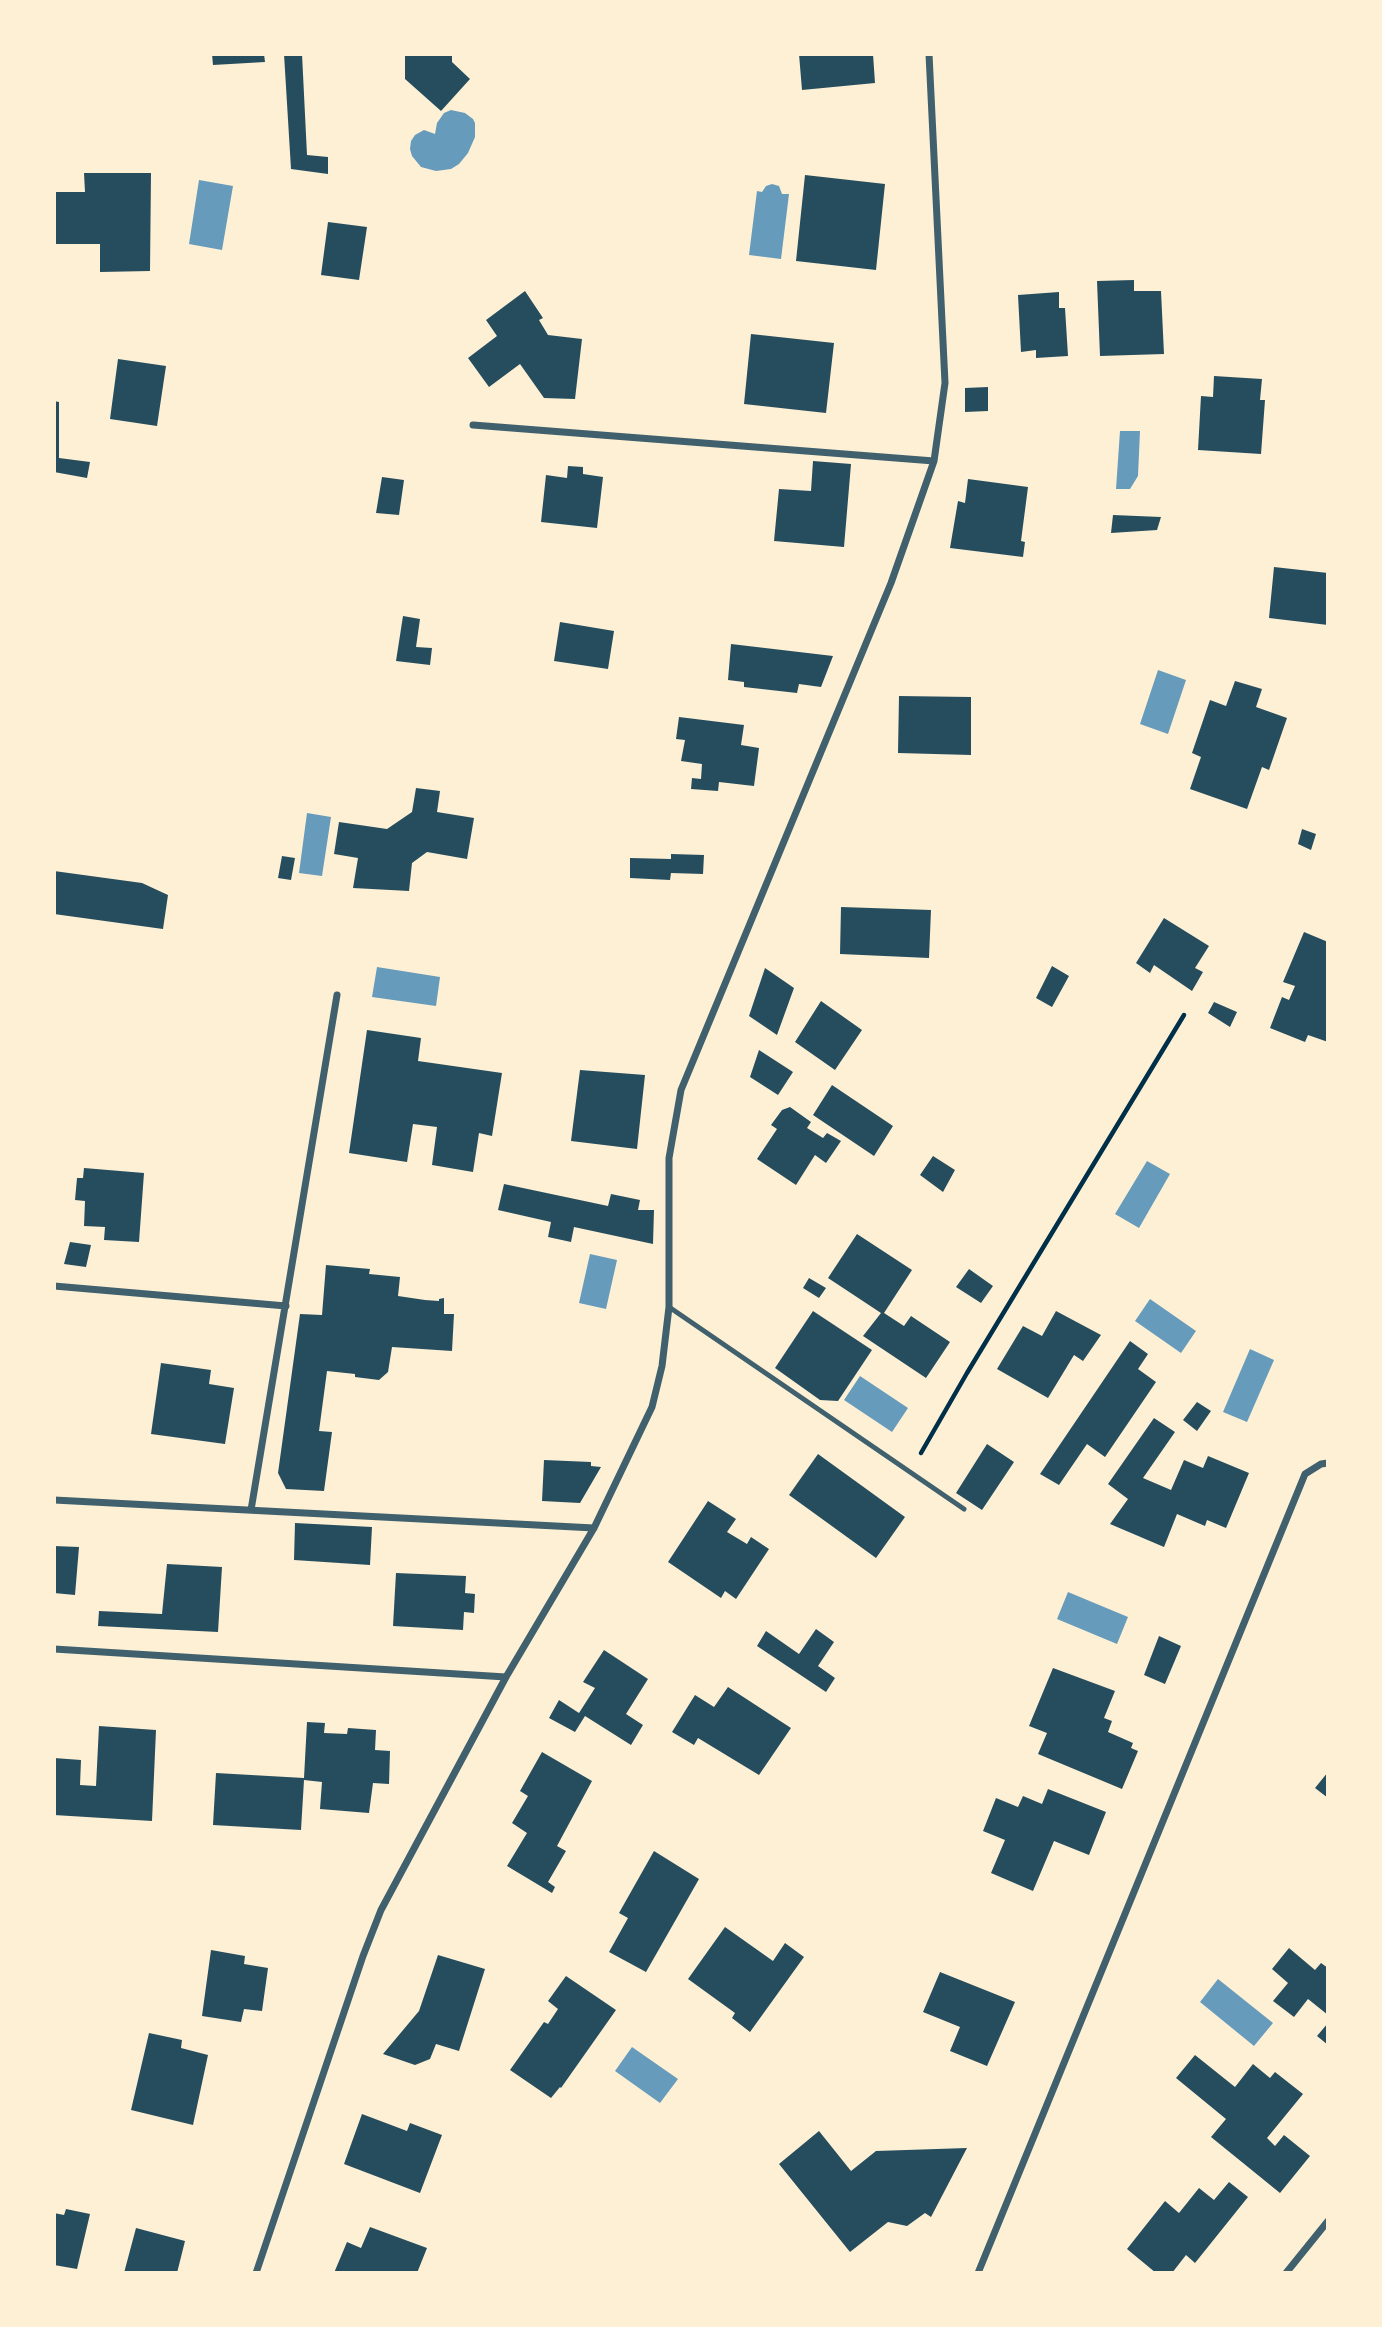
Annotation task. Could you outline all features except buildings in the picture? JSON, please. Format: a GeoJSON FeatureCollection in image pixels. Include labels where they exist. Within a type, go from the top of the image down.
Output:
{"type":"FeatureCollection","features":[{"type":"Feature","properties":{"kind":"street"},"geometry":{"type":"LineString","coordinates":[[256,2273],[381,1910],[506,1677],[594,1528],[652,1407],[662,1366],[669,1307],[669,1158],[681,1090],[891,583],[934,460],[945,383],[929,54]]}},
{"type":"Feature","properties":{"kind":"street"},"geometry":{"type":"LineString","coordinates":[[472,425],[934,460]]}},
{"type":"Feature","properties":{"kind":"street"},"geometry":{"type":"LineString","coordinates":[[251,1510],[337,995]]}},
{"type":"Feature","properties":{"kind":"street"},"geometry":{"type":"LineString","coordinates":[[54,1286],[286,1306]]}},
{"type":"Feature","properties":{"kind":"street"},"geometry":{"type":"LineString","coordinates":[[978,2273],[1305,1474],[1321,1464],[1328,1463]]}},
{"type":"Feature","properties":{"kind":"street"},"geometry":{"type":"LineString","coordinates":[[54,1500],[594,1528]]}},
{"type":"Feature","properties":{"kind":"street"},"geometry":{"type":"LineString","coordinates":[[54,1649],[506,1677]]}},
{"type":"Feature","properties":{"kind":"street"},"geometry":{"type":"LineString","coordinates":[[1286,2273],[1328,2221]]}},
{"type":"Feature","properties":{"kind":"lane"},"geometry":{"type":"LineString","coordinates":[[669,1307],[964,1508]]}},
{"type":"Feature","properties":{"kind":"path"},"geometry":{"type":"LineString","coordinates":[[910,1472],[1184,1015]]}},
{"type":"Feature","properties":{"kind":"water"},"geometry":{"type":"Polygon","coordinates":[[[451,110],[465,113],[475,123],[475,137],[468,153],[451,169],[436,171],[421,167],[412,156],[411,141],[424,130],[435,134],[437,123],[444,113],[451,110]]]}},
{"type":"Feature","properties":{"kind":"water"},"geometry":{"type":"Polygon","coordinates":[[[199,180],[233,186],[222,250],[189,244],[199,180]]]}},
{"type":"Feature","properties":{"kind":"water"},"geometry":{"type":"Polygon","coordinates":[[[766,186],[779,186],[782,194],[789,194],[781,259],[749,255],[757,191],[762,192],[766,186]]]}},
{"type":"Feature","properties":{"kind":"water"},"geometry":{"type":"Polygon","coordinates":[[[1120,431],[1140,431],[1138,476],[1130,489],[1116,489],[1120,431]]]}},
{"type":"Feature","properties":{"kind":"water"},"geometry":{"type":"Polygon","coordinates":[[[1158,670],[1186,680],[1168,734],[1140,724],[1158,670]]]}},
{"type":"Feature","properties":{"kind":"water"},"geometry":{"type":"Polygon","coordinates":[[[307,813],[331,817],[322,876],[299,873],[307,813]]]}},
{"type":"Feature","properties":{"kind":"water"},"geometry":{"type":"Polygon","coordinates":[[[377,967],[440,977],[436,1006],[372,997],[377,967]]]}},
{"type":"Feature","properties":{"kind":"water"},"geometry":{"type":"Polygon","coordinates":[[[1147,1161],[1170,1174],[1139,1228],[1115,1214],[1147,1161]]]}},
{"type":"Feature","properties":{"kind":"water"},"geometry":{"type":"Polygon","coordinates":[[[590,1254],[617,1260],[606,1309],[579,1303],[590,1254]]]}},
{"type":"Feature","properties":{"kind":"water"},"geometry":{"type":"Polygon","coordinates":[[[1150,1299],[1196,1331],[1181,1353],[1135,1321],[1150,1299]]]}},
{"type":"Feature","properties":{"kind":"water"},"geometry":{"type":"Polygon","coordinates":[[[1250,1349],[1274,1360],[1247,1422],[1223,1412],[1250,1349]]]}},
{"type":"Feature","properties":{"kind":"water"},"geometry":{"type":"Polygon","coordinates":[[[860,1376],[908,1408],[892,1432],[844,1400],[860,1376]]]}},
{"type":"Feature","properties":{"kind":"water"},"geometry":{"type":"Polygon","coordinates":[[[1068,1592],[1128,1617],[1117,1644],[1057,1619],[1068,1592]]]}},
{"type":"Feature","properties":{"kind":"water"},"geometry":{"type":"Polygon","coordinates":[[[1218,1979],[1273,2023],[1254,2046],[1200,2002],[1218,1979]]]}},
{"type":"Feature","properties":{"kind":"water"},"geometry":{"type":"Polygon","coordinates":[[[632,2047],[678,2079],[660,2103],[615,2071],[632,2047]]]}}]}
